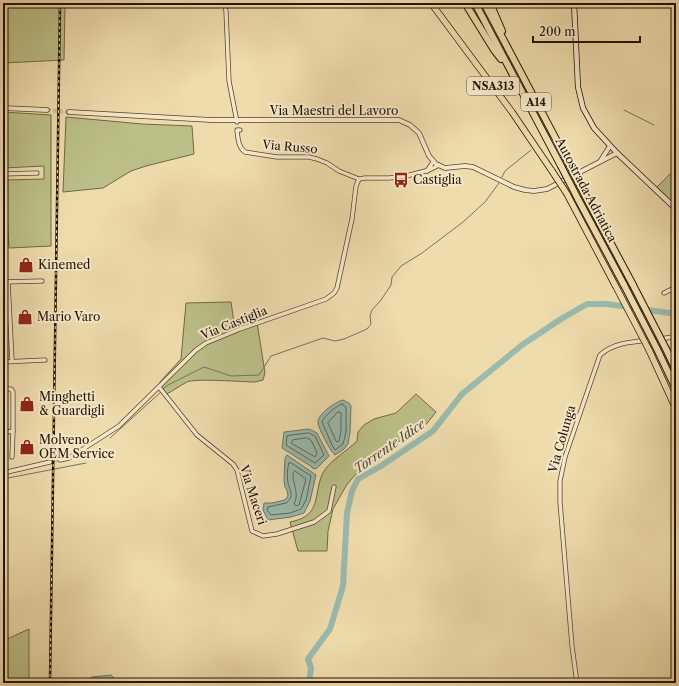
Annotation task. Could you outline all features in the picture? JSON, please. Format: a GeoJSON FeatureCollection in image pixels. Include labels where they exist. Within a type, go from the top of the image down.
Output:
{"type":"FeatureCollection","features":[{"type":"Feature","properties":{"kind":"highway","name":"NSA313"},"geometry":{"type":"LineString","coordinates":[[431,3],[512,112],[566,194],[650,350],[676,409]]}},
{"type":"Feature","properties":{"kind":"highway"},"geometry":{"type":"LineString","coordinates":[[465,3],[494,50],[509,67]]}},
{"type":"Feature","properties":{"kind":"highway","name":"Autostrada Adriatica"},"geometry":{"type":"LineString","coordinates":[[475,3],[624,285],[676,389]]}},
{"type":"Feature","properties":{"kind":"highway","name":"Autostrada Adriatica"},"geometry":{"type":"LineString","coordinates":[[484,3],[633,285],[676,370]]}},
{"type":"Feature","properties":{"kind":"highway"},"geometry":{"type":"LineString","coordinates":[[490,3],[501,28],[504,42]]}},
{"type":"Feature","properties":{"kind":"main road"},"geometry":{"type":"LineString","coordinates":[[574,3],[577,78],[583,108],[590,121],[616,153],[676,209]]}},
{"type":"Feature","properties":{"kind":"street"},"geometry":{"type":"LineString","coordinates":[[224,3],[226,11],[228,76],[236,121]]}},
{"type":"Feature","properties":{"kind":"street"},"geometry":{"type":"LineString","coordinates":[[3,108],[47,110]]}},
{"type":"Feature","properties":{"kind":"street","name":"Via Maestri del Lavoro"},"geometry":{"type":"LineString","coordinates":[[69,112],[236,121],[399,120],[410,125],[419,133],[433,162]]}},
{"type":"Feature","properties":{"kind":"street","name":"Via Russo"},"geometry":{"type":"LineString","coordinates":[[240,130],[237,130],[239,143],[241,149],[245,152],[276,157],[309,157],[327,163],[339,171],[359,179],[395,178],[426,171],[439,166],[449,168],[465,166],[473,167],[514,187],[534,191],[547,189],[556,185],[616,153]]}},
{"type":"Feature","properties":{"kind":"street","name":"Via Russo"},"geometry":{"type":"LineString","coordinates":[[600,161],[610,146]]}},
{"type":"Feature","properties":{"kind":"street"},"geometry":{"type":"LineString","coordinates":[[426,171],[433,162],[439,166]]}},
{"type":"Feature","properties":{"kind":"street"},"geometry":{"type":"LineString","coordinates":[[3,174],[37,173]]}},
{"type":"Feature","properties":{"kind":"street","name":"Via Castiglia"},"geometry":{"type":"LineString","coordinates":[[60,460],[69,458],[119,426],[161,390],[196,350],[206,343],[240,329],[326,299],[334,293],[337,288],[352,219],[356,186],[359,179]]}},
{"type":"Feature","properties":{"kind":"street"},"geometry":{"type":"LineString","coordinates":[[3,282],[42,281]]}},
{"type":"Feature","properties":{"kind":"street"},"geometry":{"type":"LineString","coordinates":[[8,282],[12,361]]}},
{"type":"Feature","properties":{"kind":"street"},"geometry":{"type":"LineString","coordinates":[[664,293],[676,287]]}},
{"type":"Feature","properties":{"kind":"street","name":"Via Colunga"},"geometry":{"type":"LineString","coordinates":[[577,683],[572,646],[560,502],[560,481],[564,456],[600,355],[616,345],[666,339],[676,336]]}},
{"type":"Feature","properties":{"kind":"street"},"geometry":{"type":"LineString","coordinates":[[3,362],[45,360]]}},
{"type":"Feature","properties":{"kind":"street"},"geometry":{"type":"LineString","coordinates":[[3,389],[11,389],[13,392],[12,458]]}},
{"type":"Feature","properties":{"kind":"street","name":"Via Maceri"},"geometry":{"type":"LineString","coordinates":[[161,390],[197,435],[233,464],[237,470],[252,531],[263,536],[277,534],[314,522],[329,511],[334,487]]}},
{"type":"Feature","properties":{"kind":"street"},"geometry":{"type":"LineString","coordinates":[[3,433],[13,431]]}},
{"type":"Feature","properties":{"kind":"street"},"geometry":{"type":"LineString","coordinates":[[3,473],[50,462]]}},
{"type":"Feature","properties":{"kind":"green space"},"geometry":{"type":"Polygon","coordinates":[[[3,3],[65,3],[64,60],[3,63],[3,3]]]}},
{"type":"Feature","properties":{"kind":"green space"},"geometry":{"type":"Polygon","coordinates":[[[3,112],[51,115],[51,246],[9,248],[5,180],[44,179],[44,166],[3,168],[3,112]]]}},
{"type":"Feature","properties":{"kind":"green space"},"geometry":{"type":"Polygon","coordinates":[[[66,117],[142,124],[192,126],[194,154],[131,171],[103,188],[63,192],[66,117]]]}},
{"type":"Feature","properties":{"kind":"green space"},"geometry":{"type":"Polygon","coordinates":[[[676,168],[676,206],[656,188],[676,168]]]}},
{"type":"Feature","properties":{"kind":"green space"},"geometry":{"type":"Polygon","coordinates":[[[231,302],[235,329],[257,322],[265,373],[263,380],[255,382],[209,380],[192,381],[187,382],[165,395],[160,389],[160,382],[181,359],[186,303],[231,302]]]}},
{"type":"Feature","properties":{"kind":"green space"},"geometry":{"type":"Polygon","coordinates":[[[416,394],[436,412],[424,427],[416,434],[393,444],[355,475],[346,486],[333,509],[328,531],[327,551],[298,551],[290,522],[301,519],[313,509],[320,479],[324,471],[331,463],[357,441],[358,432],[364,425],[374,419],[396,413],[416,394]]]}},
{"type":"Feature","properties":{"kind":"green space"},"geometry":{"type":"Polygon","coordinates":[[[29,629],[29,683],[3,683],[3,641],[29,629]]]}},
{"type":"Feature","properties":{"kind":"water"},"geometry":{"type":"Polygon","coordinates":[[[343,400],[351,406],[350,432],[348,444],[344,449],[335,455],[330,449],[318,422],[321,415],[336,403],[343,400]]]}},
{"type":"Feature","properties":{"kind":"water"},"geometry":{"type":"Polygon","coordinates":[[[309,429],[317,433],[329,456],[316,469],[312,468],[282,448],[284,432],[309,429]]]}},
{"type":"Feature","properties":{"kind":"water"},"geometry":{"type":"Polygon","coordinates":[[[287,455],[316,475],[310,501],[304,513],[291,517],[268,520],[263,510],[264,503],[285,500],[288,496],[284,480],[285,458],[287,455]]]}},
{"type":"Feature","properties":{"kind":"water"},"geometry":{"type":"Polygon","coordinates":[[[111,675],[118,683],[82,683],[92,677],[111,675]]]}},
{"type":"Feature","properties":{"kind":"waterway"},"geometry":{"type":"LineString","coordinates":[[624,110],[654,125]]}},
{"type":"Feature","properties":{"kind":"waterway"},"geometry":{"type":"LineString","coordinates":[[502,177],[505,171],[531,150]]}},
{"type":"Feature","properties":{"kind":"waterway"},"geometry":{"type":"LineString","coordinates":[[163,389],[204,367],[231,376],[259,375],[271,356],[323,338],[335,341],[344,339],[367,329],[371,324],[370,316],[372,310],[391,285],[392,277],[401,266],[422,253],[463,222],[485,202],[499,183]]}},
{"type":"Feature","properties":{"kind":"waterway","name":"Torrente Idice"},"geometry":{"type":"LineString","coordinates":[[305,683],[309,682],[311,668],[308,659],[330,629],[343,586],[347,513],[352,491],[358,479],[381,466],[433,431],[462,394],[522,345],[587,304],[607,304],[676,314]]}},
{"type":"Feature","properties":{"kind":"waterway"},"geometry":{"type":"LineString","coordinates":[[110,438],[161,392]]}},
{"type":"Feature","properties":{"kind":"waterway"},"geometry":{"type":"LineString","coordinates":[[3,479],[86,463]]}},
{"type":"Feature","properties":{"kind":"tunnel"},"geometry":{"type":"LineString","coordinates":[[47,110],[69,112]]}},
{"type":"Feature","properties":{"kind":"tunnel"},"geometry":{"type":"LineString","coordinates":[[50,462],[60,460]]}},
{"type":"Feature","properties":{"kind":"railway"},"geometry":{"type":"LineString","coordinates":[[50,683],[60,3]]}},
{"type":"Feature","properties":{"kind":"place","name":"Castiglia"},"geometry":{"type":"Point","coordinates":[401,180]}},
{"type":"Feature","properties":{"kind":"place","name":"Kinemed"},"geometry":{"type":"Point","coordinates":[26,265]}},
{"type":"Feature","properties":{"kind":"place","name":"Mario Varo"},"geometry":{"type":"Point","coordinates":[25,317]}},
{"type":"Feature","properties":{"kind":"place","name":"Minghetti & Guardigli"},"geometry":{"type":"Point","coordinates":[27,404]}},
{"type":"Feature","properties":{"kind":"place","name":"Molveno OEM Service"},"geometry":{"type":"Point","coordinates":[27,447]}}]}
